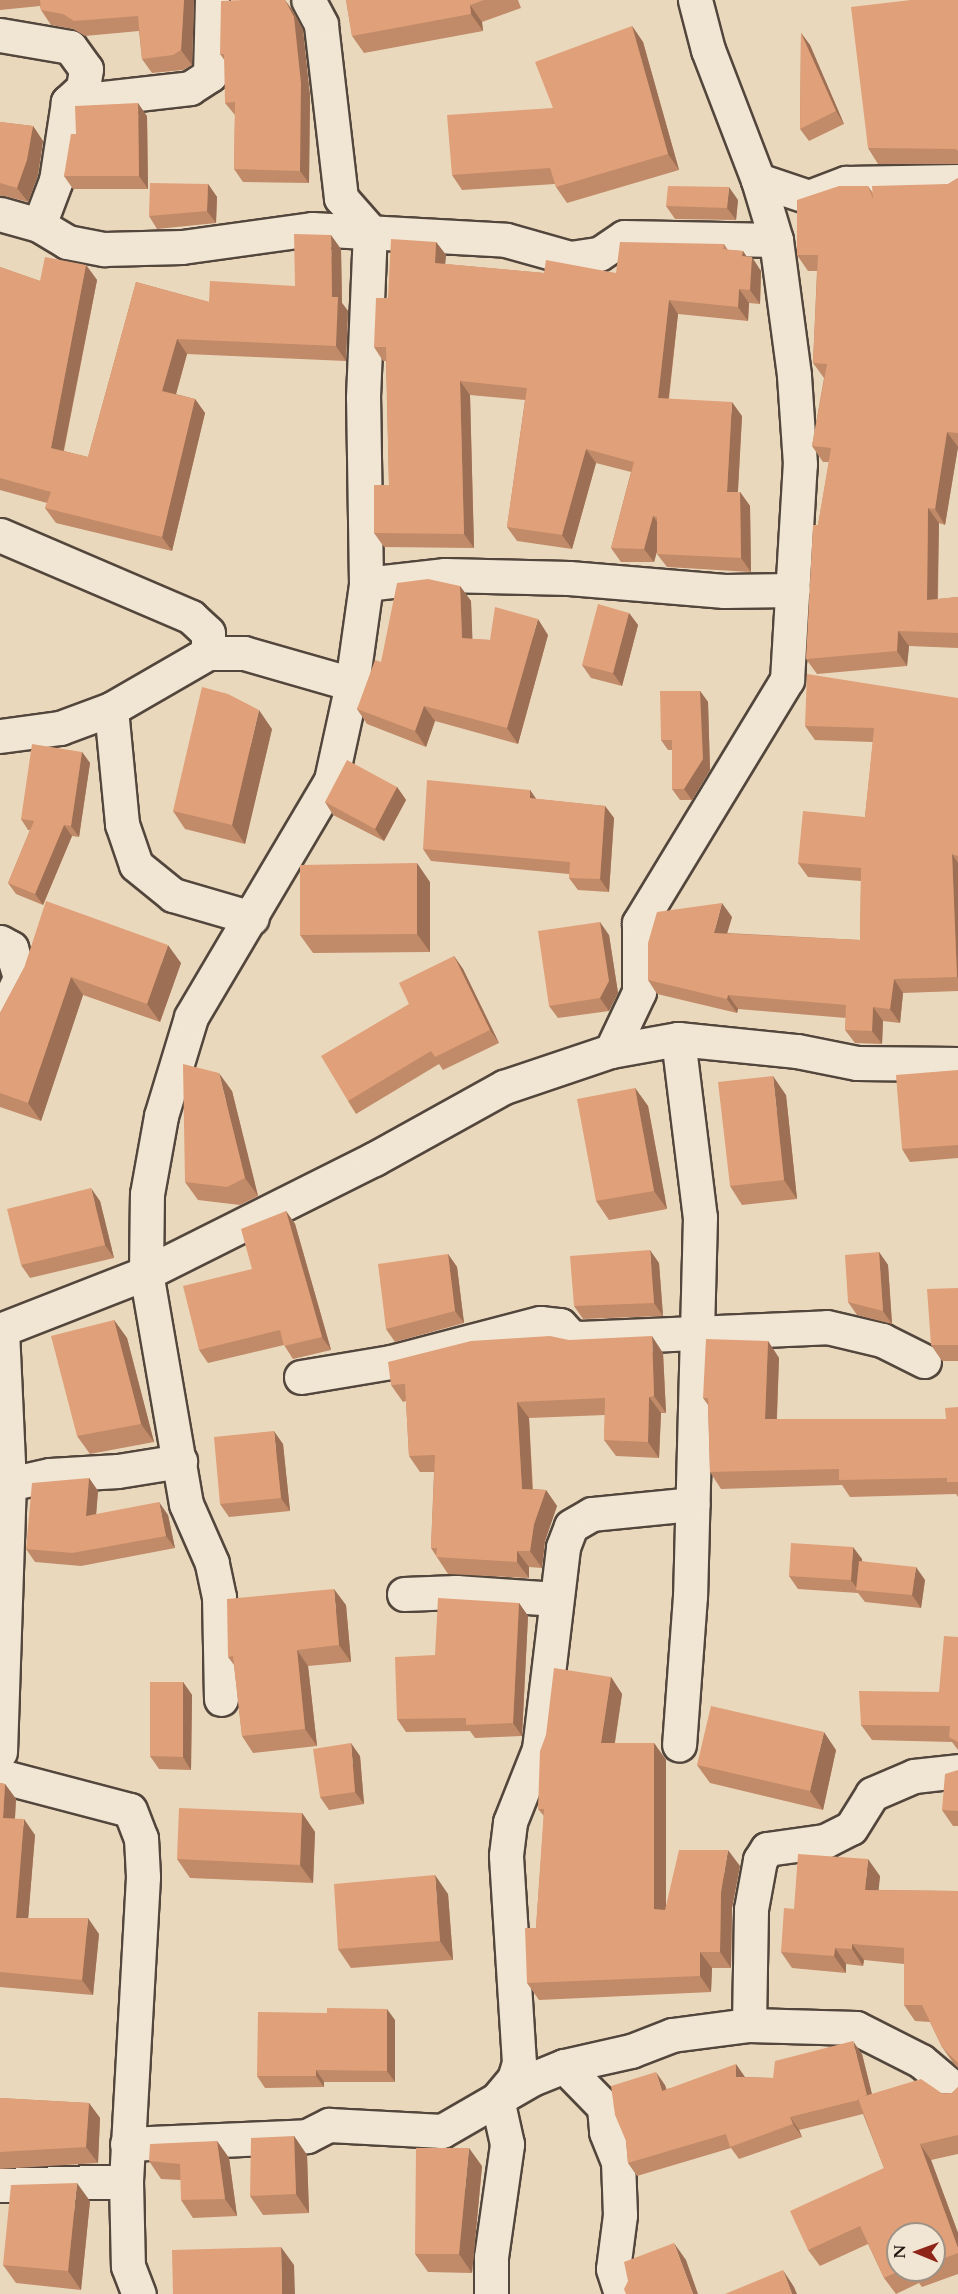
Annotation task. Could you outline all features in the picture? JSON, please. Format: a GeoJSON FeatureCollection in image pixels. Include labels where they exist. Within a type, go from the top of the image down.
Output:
{"type":"FeatureCollection","features":[{"type":"Feature","properties":{"kind":"street"},"geometry":{"type":"LineString","coordinates":[[68,102],[190,88],[210,75],[212,0]]}},
{"type":"Feature","properties":{"kind":"street"},"geometry":{"type":"LineString","coordinates":[[221,1699],[219,1597],[212,1563],[186,1504],[146,1273],[147,1194],[168,1094],[191,1017],[252,918],[331,780],[352,684],[366,584],[363,397],[370,231],[341,198],[321,24],[308,0]]}},
{"type":"Feature","properties":{"kind":"street"},"geometry":{"type":"LineString","coordinates":[[610,1052],[639,992],[639,923],[787,680],[800,464],[794,375],[776,240],[758,180],[708,50],[695,0]]}},
{"type":"Feature","properties":{"kind":"street"},"geometry":{"type":"LineString","coordinates":[[0,35],[70,46],[86,69],[83,88],[68,102],[56,180],[39,225]]}},
{"type":"Feature","properties":{"kind":"street"},"geometry":{"type":"LineString","coordinates":[[758,180],[809,197],[846,183],[958,181]]}},
{"type":"Feature","properties":{"kind":"street"},"geometry":{"type":"LineString","coordinates":[[0,214],[39,225],[67,242],[104,249],[182,247],[312,229],[506,240],[570,258],[599,254],[624,237],[776,240]]}},
{"type":"Feature","properties":{"kind":"street"},"geometry":{"type":"LineString","coordinates":[[0,535],[191,617],[208,633],[207,653]]}},
{"type":"Feature","properties":{"kind":"street"},"geometry":{"type":"LineString","coordinates":[[366,584],[467,576],[569,578],[724,591],[794,590]]}},
{"type":"Feature","properties":{"kind":"street"},"geometry":{"type":"LineString","coordinates":[[0,736],[60,728],[111,709],[207,653],[244,653],[352,684]]}},
{"type":"Feature","properties":{"kind":"street"},"geometry":{"type":"LineString","coordinates":[[111,709],[122,824],[136,865],[173,895],[252,918]]}},
{"type":"Feature","properties":{"kind":"street"},"geometry":{"type":"LineString","coordinates":[[0,942],[11,948],[20,978],[0,1020]]}},
{"type":"Feature","properties":{"kind":"street"},"geometry":{"type":"LineString","coordinates":[[678,1040],[700,1217],[700,1331],[679,1745]]}},
{"type":"Feature","properties":{"kind":"street"},"geometry":{"type":"LineString","coordinates":[[0,1752],[9,1484],[1,1329],[146,1273],[374,1159],[504,1088],[610,1052],[678,1040],[797,1051],[857,1063],[958,1064]]}},
{"type":"Feature","properties":{"kind":"street"},"geometry":{"type":"LineString","coordinates":[[301,1377],[391,1362],[540,1323],[560,1325],[571,1337],[580,1338],[827,1327],[882,1340],[924,1361]]}},
{"type":"Feature","properties":{"kind":"street"},"geometry":{"type":"LineString","coordinates":[[9,1484],[50,1474],[118,1471],[180,1461]]}},
{"type":"Feature","properties":{"kind":"street"},"geometry":{"type":"LineString","coordinates":[[497,2099],[514,2079],[519,2063],[506,1855],[510,1822],[539,1749],[556,1599],[571,1526],[592,1514],[693,1504]]}},
{"type":"Feature","properties":{"kind":"street"},"geometry":{"type":"LineString","coordinates":[[404,1594],[456,1592],[556,1599]]}},
{"type":"Feature","properties":{"kind":"street"},"geometry":{"type":"LineString","coordinates":[[749,2025],[752,1909],[760,1860],[767,1849],[825,1841],[851,1828],[872,1794],[914,1776],[958,1772]]}},
{"type":"Feature","properties":{"kind":"street"},"geometry":{"type":"LineString","coordinates":[[0,1776],[130,1810],[141,1838],[143,1878],[126,2181],[128,2266],[139,2294]]}},
{"type":"Feature","properties":{"kind":"street"},"geometry":{"type":"LineString","coordinates":[[517,2017],[537,2044],[566,2065],[604,2107],[606,2132],[618,2161],[620,2215],[613,2269],[621,2294]]}},
{"type":"Feature","properties":{"kind":"street"},"geometry":{"type":"LineString","coordinates":[[127,2144],[307,2136],[329,2125],[442,2131],[497,2099],[566,2065],[630,2051],[672,2035],[749,2025],[856,2028],[921,2061],[958,2092]]}},
{"type":"Feature","properties":{"kind":"street"},"geometry":{"type":"LineString","coordinates":[[492,2294],[491,2257],[507,2144],[497,2099]]}},
{"type":"Feature","properties":{"kind":"street"},"geometry":{"type":"LineString","coordinates":[[0,2185],[126,2181]]}},
{"type":"Feature","properties":{"kind":"building"},"geometry":{"type":"Polygon","coordinates":[[[40,0],[184,0],[181,50],[173,55],[142,59],[138,16],[74,21],[63,14],[41,10],[40,0]]]}},
{"type":"Feature","properties":{"kind":"building"},"geometry":{"type":"Polygon","coordinates":[[[285,0],[294,17],[301,83],[300,171],[234,169],[235,102],[225,103],[224,54],[220,54],[221,1],[285,0]]]}},
{"type":"Feature","properties":{"kind":"building"},"geometry":{"type":"Polygon","coordinates":[[[346,0],[484,0],[470,5],[471,14],[352,36],[346,0]]]}},
{"type":"Feature","properties":{"kind":"building"},"geometry":{"type":"Polygon","coordinates":[[[911,0],[958,0],[958,151],[956,149],[868,148],[851,7],[911,0]]]}},
{"type":"Feature","properties":{"kind":"building"},"geometry":{"type":"Polygon","coordinates":[[[632,26],[668,154],[556,187],[550,168],[452,175],[447,115],[553,108],[535,62],[632,26]]]}},
{"type":"Feature","properties":{"kind":"building"},"geometry":{"type":"Polygon","coordinates":[[[801,33],[836,111],[800,129],[801,33]]]}},
{"type":"Feature","properties":{"kind":"building"},"geometry":{"type":"Polygon","coordinates":[[[138,103],[139,176],[64,176],[71,134],[76,134],[75,106],[138,103]]]}},
{"type":"Feature","properties":{"kind":"building"},"geometry":{"type":"Polygon","coordinates":[[[0,122],[33,126],[27,160],[17,188],[0,183],[0,122]]]}},
{"type":"Feature","properties":{"kind":"building"},"geometry":{"type":"Polygon","coordinates":[[[958,178],[958,433],[947,432],[935,509],[928,508],[927,600],[958,597],[958,633],[898,631],[897,651],[806,659],[813,525],[818,525],[831,448],[812,446],[827,364],[813,363],[818,255],[797,255],[797,200],[839,186],[868,186],[873,199],[872,186],[948,184],[958,178]]]}},
{"type":"Feature","properties":{"kind":"building"},"geometry":{"type":"Polygon","coordinates":[[[150,183],[208,184],[207,211],[149,216],[150,183]]]}},
{"type":"Feature","properties":{"kind":"building"},"geometry":{"type":"Polygon","coordinates":[[[668,186],[729,187],[727,208],[666,206],[668,186]]]}},
{"type":"Feature","properties":{"kind":"building"},"geometry":{"type":"Polygon","coordinates":[[[294,234],[331,235],[332,297],[338,297],[336,346],[177,339],[162,391],[195,399],[162,537],[45,508],[51,492],[0,478],[0,267],[40,281],[45,257],[86,265],[51,448],[88,457],[136,282],[209,302],[210,281],[295,286],[294,234]]]}},
{"type":"Feature","properties":{"kind":"building"},"geometry":{"type":"Polygon","coordinates":[[[391,239],[436,242],[435,263],[544,273],[546,260],[616,273],[620,242],[724,244],[723,249],[743,251],[742,256],[752,257],[750,290],[739,289],[738,307],[669,300],[658,398],[732,402],[727,492],[740,492],[741,558],[657,554],[657,517],[653,516],[644,549],[611,548],[634,462],[586,449],[562,535],[507,527],[527,388],[460,381],[464,534],[374,533],[374,485],[389,485],[386,347],[374,347],[376,298],[388,298],[391,239]]]}},
{"type":"Feature","properties":{"kind":"building"},"geometry":{"type":"Polygon","coordinates":[[[428,579],[460,586],[462,638],[490,640],[495,607],[538,619],[507,728],[424,706],[415,731],[357,709],[375,660],[381,662],[397,583],[428,579]]]}},
{"type":"Feature","properties":{"kind":"building"},"geometry":{"type":"Polygon","coordinates":[[[598,604],[629,613],[613,673],[582,665],[598,604]]]}},
{"type":"Feature","properties":{"kind":"building"},"geometry":{"type":"Polygon","coordinates":[[[807,674],[958,698],[958,856],[952,854],[957,977],[894,979],[890,1009],[873,1007],[872,1031],[845,1030],[846,1005],[728,995],[727,999],[648,980],[648,943],[657,912],[722,903],[714,933],[860,940],[861,868],[798,863],[803,811],[865,817],[874,728],[805,726],[807,674]]]}},
{"type":"Feature","properties":{"kind":"building"},"geometry":{"type":"Polygon","coordinates":[[[202,687],[228,694],[259,710],[232,825],[173,811],[202,687]]]}},
{"type":"Feature","properties":{"kind":"building"},"geometry":{"type":"Polygon","coordinates":[[[660,691],[700,691],[703,759],[684,789],[672,789],[672,740],[661,740],[660,691]]]}},
{"type":"Feature","properties":{"kind":"building"},"geometry":{"type":"Polygon","coordinates":[[[32,744],[82,752],[71,826],[64,825],[35,894],[8,883],[34,821],[21,819],[32,744]]]}},
{"type":"Feature","properties":{"kind":"building"},"geometry":{"type":"Polygon","coordinates":[[[347,760],[397,787],[375,829],[325,802],[347,760]]]}},
{"type":"Feature","properties":{"kind":"building"},"geometry":{"type":"Polygon","coordinates":[[[427,780],[530,790],[530,798],[605,806],[600,879],[569,878],[570,862],[423,849],[427,780]]]}},
{"type":"Feature","properties":{"kind":"building"},"geometry":{"type":"Polygon","coordinates":[[[417,863],[417,934],[300,935],[300,865],[417,863]]]}},
{"type":"Feature","properties":{"kind":"building"},"geometry":{"type":"Polygon","coordinates":[[[46,901],[168,945],[147,1004],[71,977],[28,1103],[0,1093],[0,1013],[24,968],[46,901]]]}},
{"type":"Feature","properties":{"kind":"building"},"geometry":{"type":"Polygon","coordinates":[[[600,922],[609,981],[600,998],[549,1006],[538,931],[600,922]]]}},
{"type":"Feature","properties":{"kind":"building"},"geometry":{"type":"Polygon","coordinates":[[[454,956],[490,1030],[435,1057],[431,1051],[348,1101],[321,1056],[409,1004],[399,983],[454,956]]]}},
{"type":"Feature","properties":{"kind":"building"},"geometry":{"type":"Polygon","coordinates":[[[183,1064],[219,1073],[245,1178],[227,1187],[185,1182],[183,1064]]]}},
{"type":"Feature","properties":{"kind":"building"},"geometry":{"type":"Polygon","coordinates":[[[958,1070],[958,1145],[902,1149],[896,1075],[958,1070]]]}},
{"type":"Feature","properties":{"kind":"building"},"geometry":{"type":"Polygon","coordinates":[[[773,1076],[784,1180],[730,1186],[718,1082],[773,1076]]]}},
{"type":"Feature","properties":{"kind":"building"},"geometry":{"type":"Polygon","coordinates":[[[635,1088],[654,1191],[596,1201],[577,1099],[635,1088]]]}},
{"type":"Feature","properties":{"kind":"building"},"geometry":{"type":"Polygon","coordinates":[[[91,1188],[105,1245],[21,1265],[7,1209],[91,1188]]]}},
{"type":"Feature","properties":{"kind":"building"},"geometry":{"type":"Polygon","coordinates":[[[286,1211],[322,1337],[284,1346],[280,1330],[199,1350],[183,1286],[252,1269],[241,1229],[286,1211]]]}},
{"type":"Feature","properties":{"kind":"building"},"geometry":{"type":"Polygon","coordinates":[[[650,1250],[654,1303],[574,1306],[570,1256],[650,1250]]]}},
{"type":"Feature","properties":{"kind":"building"},"geometry":{"type":"Polygon","coordinates":[[[879,1252],[883,1311],[848,1302],[845,1255],[879,1252]]]}},
{"type":"Feature","properties":{"kind":"building"},"geometry":{"type":"Polygon","coordinates":[[[448,1254],[455,1311],[386,1329],[378,1264],[448,1254]]]}},
{"type":"Feature","properties":{"kind":"building"},"geometry":{"type":"Polygon","coordinates":[[[958,1288],[958,1345],[931,1345],[927,1289],[958,1288]]]}},
{"type":"Feature","properties":{"kind":"building"},"geometry":{"type":"Polygon","coordinates":[[[114,1320],[141,1424],[77,1436],[51,1336],[114,1320]]]}},
{"type":"Feature","properties":{"kind":"building"},"geometry":{"type":"Polygon","coordinates":[[[550,1336],[569,1340],[652,1336],[654,1396],[649,1397],[648,1442],[604,1440],[605,1398],[517,1402],[522,1489],[546,1490],[534,1524],[530,1551],[517,1551],[517,1562],[436,1557],[437,1548],[431,1548],[435,1455],[409,1456],[405,1384],[391,1385],[388,1362],[471,1341],[550,1336]]]}},
{"type":"Feature","properties":{"kind":"building"},"geometry":{"type":"Polygon","coordinates":[[[706,1339],[768,1341],[765,1419],[946,1419],[945,1408],[958,1407],[958,1482],[947,1482],[947,1478],[839,1480],[839,1469],[710,1472],[708,1398],[703,1398],[706,1339]]]}},
{"type":"Feature","properties":{"kind":"building"},"geometry":{"type":"Polygon","coordinates":[[[274,1431],[281,1498],[220,1504],[214,1437],[274,1431]]]}},
{"type":"Feature","properties":{"kind":"building"},"geometry":{"type":"Polygon","coordinates":[[[89,1478],[86,1516],[159,1502],[166,1536],[72,1553],[26,1549],[32,1483],[89,1478]]]}},
{"type":"Feature","properties":{"kind":"building"},"geometry":{"type":"Polygon","coordinates":[[[791,1543],[853,1547],[851,1580],[789,1576],[791,1543]]]}},
{"type":"Feature","properties":{"kind":"building"},"geometry":{"type":"Polygon","coordinates":[[[859,1561],[916,1567],[912,1595],[856,1590],[859,1561]]]}},
{"type":"Feature","properties":{"kind":"building"},"geometry":{"type":"Polygon","coordinates":[[[334,1589],[339,1645],[297,1650],[305,1729],[242,1736],[233,1656],[228,1657],[227,1599],[334,1589]]]}},
{"type":"Feature","properties":{"kind":"building"},"geometry":{"type":"Polygon","coordinates":[[[438,1598],[519,1603],[513,1723],[466,1725],[466,1718],[397,1719],[395,1657],[435,1655],[438,1598]]]}},
{"type":"Feature","properties":{"kind":"building"},"geometry":{"type":"Polygon","coordinates":[[[944,1636],[958,1637],[958,1742],[949,1737],[950,1726],[861,1725],[859,1691],[939,1692],[944,1636]]]}},
{"type":"Feature","properties":{"kind":"building"},"geometry":{"type":"Polygon","coordinates":[[[554,1668],[611,1677],[601,1743],[654,1743],[654,1909],[665,1910],[679,1850],[728,1850],[721,1892],[720,1952],[700,1952],[700,1976],[527,1983],[525,1928],[536,1928],[544,1809],[538,1809],[540,1751],[546,1735],[554,1668]]]}},
{"type":"Feature","properties":{"kind":"building"},"geometry":{"type":"Polygon","coordinates":[[[150,1682],[183,1682],[183,1757],[150,1756],[150,1682]]]}},
{"type":"Feature","properties":{"kind":"building"},"geometry":{"type":"Polygon","coordinates":[[[711,1706],[824,1732],[810,1791],[697,1765],[711,1706]]]}},
{"type":"Feature","properties":{"kind":"building"},"geometry":{"type":"Polygon","coordinates":[[[351,1743],[355,1792],[320,1797],[313,1749],[351,1743]]]}},
{"type":"Feature","properties":{"kind":"building"},"geometry":{"type":"Polygon","coordinates":[[[958,1770],[958,1811],[942,1810],[945,1774],[958,1770]]]}},
{"type":"Feature","properties":{"kind":"building"},"geometry":{"type":"Polygon","coordinates":[[[0,1783],[5,1784],[3,1818],[24,1819],[16,1918],[88,1918],[82,1980],[0,1972],[0,1783]]]}},
{"type":"Feature","properties":{"kind":"building"},"geometry":{"type":"Polygon","coordinates":[[[179,1808],[302,1813],[300,1865],[177,1859],[179,1808]]]}},
{"type":"Feature","properties":{"kind":"building"},"geometry":{"type":"Polygon","coordinates":[[[798,1854],[868,1859],[865,1890],[958,1891],[958,2063],[942,2047],[922,2005],[904,2005],[904,1948],[852,1944],[852,1949],[835,1948],[834,1956],[781,1952],[784,1908],[794,1909],[798,1854]]]}},
{"type":"Feature","properties":{"kind":"building"},"geometry":{"type":"Polygon","coordinates":[[[435,1875],[440,1941],[338,1949],[334,1884],[435,1875]]]}},
{"type":"Feature","properties":{"kind":"building"},"geometry":{"type":"Polygon","coordinates":[[[327,2008],[387,2009],[387,2071],[316,2070],[316,2076],[257,2076],[258,2012],[327,2013],[327,2008]]]}},
{"type":"Feature","properties":{"kind":"building"},"geometry":{"type":"Polygon","coordinates":[[[853,2041],[867,2095],[858,2100],[790,2117],[793,2124],[730,2147],[726,2134],[628,2163],[626,2141],[615,2115],[611,2086],[656,2072],[662,2091],[736,2064],[736,2077],[773,2078],[775,2061],[853,2041]]]}},
{"type":"Feature","properties":{"kind":"building"},"geometry":{"type":"Polygon","coordinates":[[[921,2079],[943,2094],[952,2093],[958,2087],[958,2135],[920,2144],[958,2253],[946,2258],[946,2222],[886,2222],[886,2277],[884,2278],[860,2226],[808,2250],[790,2211],[884,2168],[858,2098],[921,2079]]]}},
{"type":"Feature","properties":{"kind":"building"},"geometry":{"type":"Polygon","coordinates":[[[0,2098],[89,2103],[86,2147],[0,2152],[0,2098]]]}},
{"type":"Feature","properties":{"kind":"building"},"geometry":{"type":"Polygon","coordinates":[[[294,2136],[296,2194],[250,2196],[251,2138],[294,2136]]]}},
{"type":"Feature","properties":{"kind":"building"},"geometry":{"type":"Polygon","coordinates":[[[217,2141],[225,2199],[181,2200],[180,2164],[149,2161],[150,2144],[217,2141]]]}},
{"type":"Feature","properties":{"kind":"building"},"geometry":{"type":"Polygon","coordinates":[[[416,2148],[469,2148],[459,2254],[415,2254],[416,2148]]]}},
{"type":"Feature","properties":{"kind":"building"},"geometry":{"type":"Polygon","coordinates":[[[77,2183],[68,2271],[3,2265],[11,2185],[77,2183]]]}},
{"type":"Feature","properties":{"kind":"building"},"geometry":{"type":"Polygon","coordinates":[[[674,2243],[693,2294],[626,2294],[624,2289],[628,2281],[624,2262],[674,2243]]]}},
{"type":"Feature","properties":{"kind":"building"},"geometry":{"type":"Polygon","coordinates":[[[281,2247],[282,2294],[173,2294],[172,2250],[281,2247]]]}},
{"type":"Feature","properties":{"kind":"building"},"geometry":{"type":"Polygon","coordinates":[[[783,2270],[792,2294],[725,2294],[783,2270]]]}}]}
